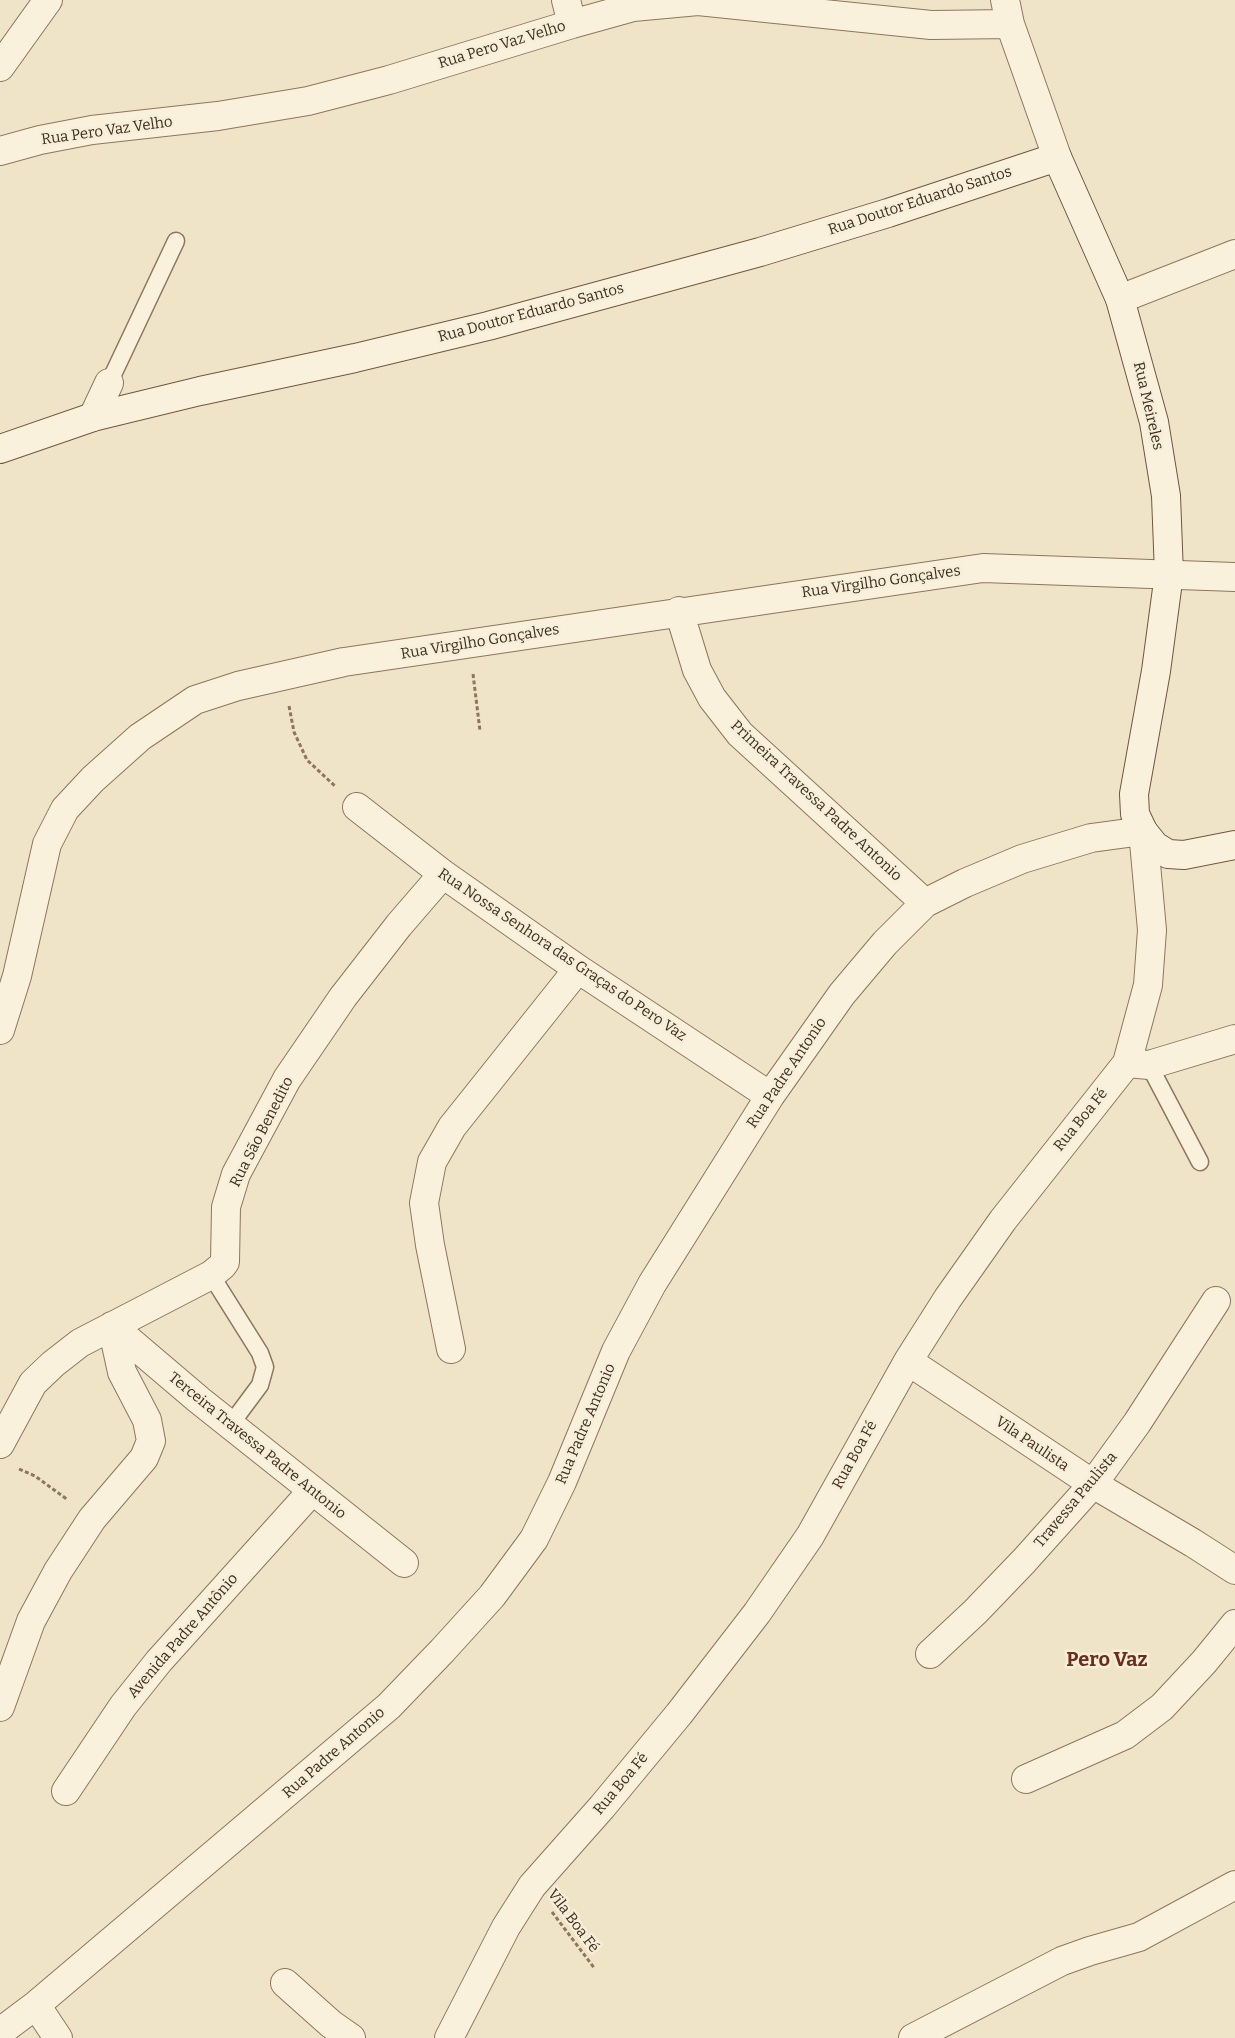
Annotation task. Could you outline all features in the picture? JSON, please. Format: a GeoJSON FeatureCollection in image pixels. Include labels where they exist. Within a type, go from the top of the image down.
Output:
{"type":"FeatureCollection","features":[{"type":"Feature","properties":{"kind":"street"},"geometry":{"type":"LineString","coordinates":[[0,67],[48,0]]}},
{"type":"Feature","properties":{"kind":"street","name":"Rua Pero Vaz Velho"},"geometry":{"type":"LineString","coordinates":[[0,151],[40,140],[92,130],[218,116],[308,101],[390,80],[569,12],[698,0],[932,25],[1008,12]]}},
{"type":"Feature","properties":{"kind":"street","name":"Rua Meireles"},"geometry":{"type":"LineString","coordinates":[[1008,12],[1057,157],[1120,298],[1154,422],[1166,496],[1169,574],[1156,672],[1134,794],[1135,814],[1143,831]]}},
{"type":"Feature","properties":{"kind":"street","name":"Rua Doutor Eduardo Santos"},"geometry":{"type":"LineString","coordinates":[[0,449],[93,417],[200,391],[355,358],[497,323],[760,252],[888,213],[1057,157]]}},
{"type":"Feature","properties":{"kind":"street"},"geometry":{"type":"LineString","coordinates":[[1120,298],[1235,254]]}},
{"type":"Feature","properties":{"kind":"street"},"geometry":{"type":"LineString","coordinates":[[93,417],[109,383]]}},
{"type":"Feature","properties":{"kind":"street","name":"Rua Virgilho Gonçalves"},"geometry":{"type":"LineString","coordinates":[[0,1030],[17,976],[47,844],[65,809],[93,779],[140,737],[195,700],[238,686],[344,662],[983,568],[1235,577]]}},
{"type":"Feature","properties":{"kind":"street","name":"Primeira Travessa Padre Antonio"},"geometry":{"type":"LineString","coordinates":[[679,612],[697,670],[712,698],[740,734],[925,903]]}},
{"type":"Feature","properties":{"kind":"street","name":"Rua Nossa Senhora das Graças do Pero Vaz"},"geometry":{"type":"LineString","coordinates":[[357,807],[443,874],[578,970],[770,1096]]}},
{"type":"Feature","properties":{"kind":"street"},"geometry":{"type":"LineString","coordinates":[[1143,831],[1155,846],[1168,854],[1184,855],[1235,845]]}},
{"type":"Feature","properties":{"kind":"street","name":"Rua Padre Antonio"},"geometry":{"type":"LineString","coordinates":[[0,2032],[36,2006],[389,1706],[492,1596],[534,1539],[562,1482],[616,1351],[652,1284],[770,1096],[842,994],[885,943],[925,903],[1022,859],[1091,838],[1143,831]]}},
{"type":"Feature","properties":{"kind":"street","name":"Rua Boa Fé"},"geometry":{"type":"LineString","coordinates":[[449,2038],[506,1927],[532,1886],[608,1800],[679,1714],[757,1613],[810,1536],[908,1361],[948,1298],[1003,1220],[1138,1064],[1148,985],[1152,930],[1143,831]]}},
{"type":"Feature","properties":{"kind":"street","name":"Rua São Benedito"},"geometry":{"type":"LineString","coordinates":[[0,1444],[33,1383],[52,1364],[80,1343],[211,1275],[222,1266],[225,1262],[226,1207],[236,1174],[287,1079],[343,997],[399,925],[443,874]]}},
{"type":"Feature","properties":{"kind":"street"},"geometry":{"type":"LineString","coordinates":[[451,1349],[430,1246],[424,1203],[432,1162],[452,1127],[578,970]]}},
{"type":"Feature","properties":{"kind":"street"},"geometry":{"type":"LineString","coordinates":[[1138,1064],[1235,1038]]}},
{"type":"Feature","properties":{"kind":"street","name":"Travessa Paulista"},"geometry":{"type":"LineString","coordinates":[[930,1654],[975,1612],[1024,1561],[1093,1484],[1137,1423],[1216,1301]]}},
{"type":"Feature","properties":{"kind":"street"},"geometry":{"type":"LineString","coordinates":[[0,1707],[31,1622],[58,1571],[92,1519],[144,1458],[151,1441],[147,1420],[122,1372],[112,1326]]}},
{"type":"Feature","properties":{"kind":"street","name":"Terceira Travessa Padre Antonio"},"geometry":{"type":"LineString","coordinates":[[112,1326],[199,1400],[404,1563]]}},
{"type":"Feature","properties":{"kind":"street","name":"Vila Paulista"},"geometry":{"type":"LineString","coordinates":[[908,1361],[1093,1484],[1235,1570]]}},
{"type":"Feature","properties":{"kind":"street","name":"Avenida Padre Antônio"},"geometry":{"type":"LineString","coordinates":[[66,1791],[123,1706],[159,1661],[312,1491]]}},
{"type":"Feature","properties":{"kind":"street"},"geometry":{"type":"LineString","coordinates":[[1026,1779],[1125,1735],[1162,1707],[1204,1662],[1235,1624]]}},
{"type":"Feature","properties":{"kind":"street"},"geometry":{"type":"LineString","coordinates":[[913,2038],[1062,1961],[1139,1937],[1182,1916],[1235,1885]]}},
{"type":"Feature","properties":{"kind":"street"},"geometry":{"type":"LineString","coordinates":[[285,1983],[331,2024],[351,2038]]}},
{"type":"Feature","properties":{"kind":"street"},"geometry":{"type":"LineString","coordinates":[[36,2006],[58,2038]]}},
{"type":"Feature","properties":{"kind":"lane"},"geometry":{"type":"LineString","coordinates":[[109,383],[176,241]]}},
{"type":"Feature","properties":{"kind":"lane"},"geometry":{"type":"LineString","coordinates":[[1138,1064],[1200,1162]]}},
{"type":"Feature","properties":{"kind":"lane"},"geometry":{"type":"LineString","coordinates":[[211,1275],[260,1353],[265,1368],[260,1385],[231,1424]]}},
{"type":"Feature","properties":{"kind":"path"},"geometry":{"type":"LineString","coordinates":[[468,644],[480,731]]}},
{"type":"Feature","properties":{"kind":"path"},"geometry":{"type":"LineString","coordinates":[[283,676],[294,732],[307,760],[357,807]]}},
{"type":"Feature","properties":{"kind":"path"},"geometry":{"type":"LineString","coordinates":[[18,1468],[35,1476],[92,1519]]}},
{"type":"Feature","properties":{"kind":"path","name":"Vila Boa Fé"},"geometry":{"type":"LineString","coordinates":[[532,1886],[595,1969]]}},
{"type":"Feature","properties":{"kind":"district","name":"Pero Vaz"},"geometry":{"type":"Point","coordinates":[1107,1660]}}]}
